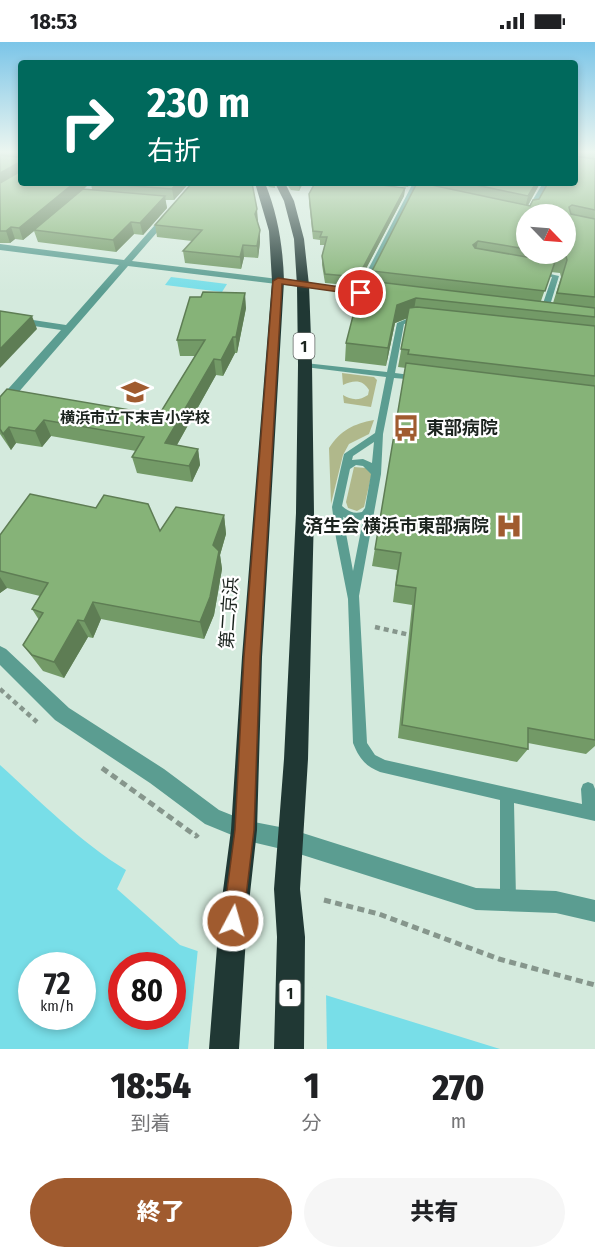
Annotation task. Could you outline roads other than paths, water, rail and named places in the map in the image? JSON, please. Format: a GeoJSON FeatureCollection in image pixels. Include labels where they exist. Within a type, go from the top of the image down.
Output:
{"type":"FeatureCollection","features":[{"type":"Feature","properties":{"kind":"highway","name":"第二京浜"},"geometry":{"type":"LineString","coordinates":[[224,1049],[231,944],[244,830],[252,657],[278,281],[276,239],[267,198]]}},
{"type":"Feature","properties":{"kind":"highway","name":"1"},"geometry":{"type":"LineString","coordinates":[[287,198],[299,239],[303,285],[305,365],[305,513],[296,759],[287,889],[291,937],[289,1049]]}},
{"type":"Feature","properties":{"kind":"street"},"geometry":{"type":"LineString","coordinates":[[0,406],[184,198]]}},
{"type":"Feature","properties":{"kind":"street"},"geometry":{"type":"LineString","coordinates":[[361,293],[412,198]]}},
{"type":"Feature","properties":{"kind":"street"},"geometry":{"type":"LineString","coordinates":[[20,250],[29,242]]}},
{"type":"Feature","properties":{"kind":"street"},"geometry":{"type":"LineString","coordinates":[[0,248],[395,297]]}},
{"type":"Feature","properties":{"kind":"street"},"geometry":{"type":"LineString","coordinates":[[532,314],[548,316]]}},
{"type":"Feature","properties":{"kind":"street"},"geometry":{"type":"LineString","coordinates":[[0,318],[68,328]]}},
{"type":"Feature","properties":{"kind":"street"},"geometry":{"type":"LineString","coordinates":[[0,654],[62,714],[157,776],[212,817],[244,830],[290,840],[476,898],[556,902],[595,911]]}},
{"type":"Feature","properties":{"kind":"lane"},"geometry":{"type":"LineString","coordinates":[[166,203],[178,205]]}},
{"type":"Feature","properties":{"kind":"lane"},"geometry":{"type":"LineString","coordinates":[[525,271],[556,276],[548,316]]}},
{"type":"Feature","properties":{"kind":"lane"},"geometry":{"type":"LineString","coordinates":[[354,599],[376,474],[379,434],[401,323],[409,320],[425,321]]}},
{"type":"Feature","properties":{"kind":"lane"},"geometry":{"type":"LineString","coordinates":[[305,365],[425,379]]}},
{"type":"Feature","properties":{"kind":"lane"},"geometry":{"type":"LineString","coordinates":[[379,434],[354,448],[349,454],[337,507],[354,599],[360,743],[364,756],[376,765],[399,771],[593,814],[588,789]]}},
{"type":"Feature","properties":{"kind":"lane"},"geometry":{"type":"LineString","coordinates":[[346,467],[350,463],[363,462],[373,467],[376,474]]}},
{"type":"Feature","properties":{"kind":"lane"},"geometry":{"type":"LineString","coordinates":[[337,507],[354,518],[366,515],[369,510]]}},
{"type":"Feature","properties":{"kind":"lane"},"geometry":{"type":"LineString","coordinates":[[507,796],[507,899]]}},
{"type":"Feature","properties":{"kind":"water"},"geometry":{"type":"Polygon","coordinates":[[[171,277],[227,284],[222,292],[165,285],[171,277]]]}},
{"type":"Feature","properties":{"kind":"water"},"geometry":{"type":"Polygon","coordinates":[[[0,765],[76,834],[126,870],[117,889],[180,945],[319,993],[500,1049],[0,1049],[0,765]]]}},
{"type":"Feature","properties":{"kind":"place","name":"横浜市立下末吉小学校"},"geometry":{"type":"Point","coordinates":[135,392]}},
{"type":"Feature","properties":{"kind":"place","name":"東部病院"},"geometry":{"type":"Point","coordinates":[406,428]}},
{"type":"Feature","properties":{"kind":"place","name":"済生会 横浜市東部病院"},"geometry":{"type":"Point","coordinates":[509,526]}}]}
